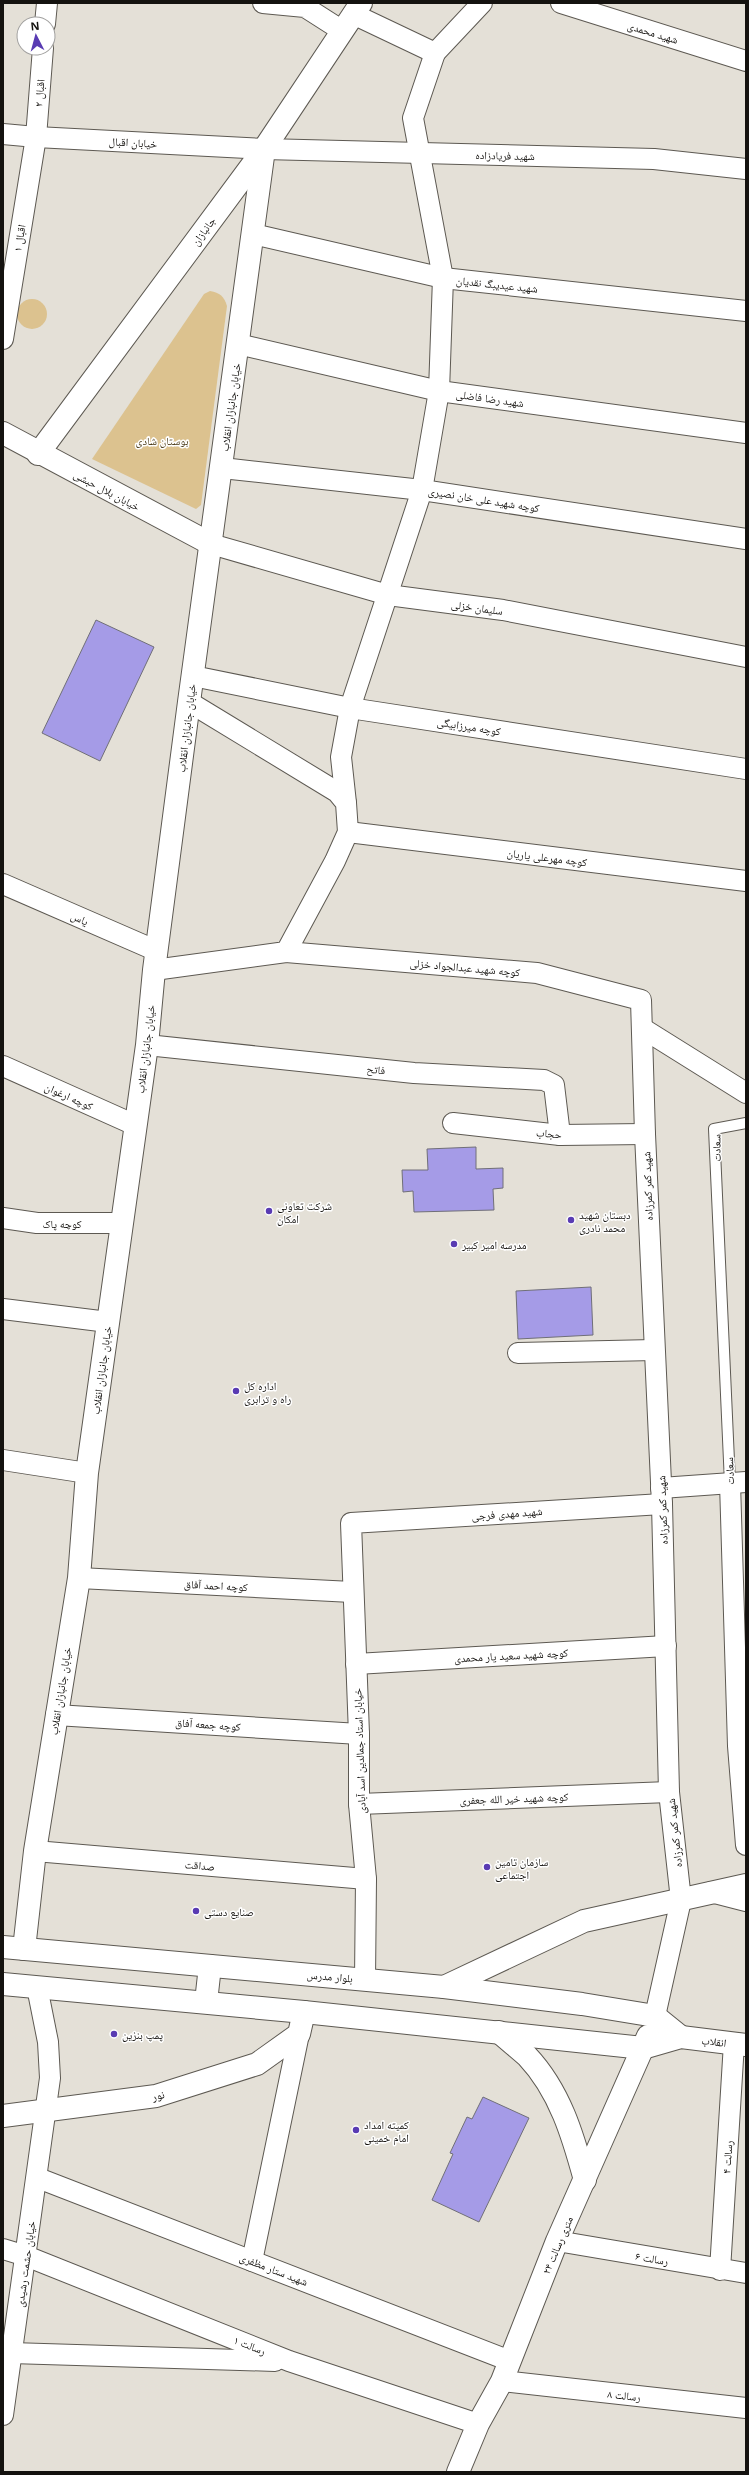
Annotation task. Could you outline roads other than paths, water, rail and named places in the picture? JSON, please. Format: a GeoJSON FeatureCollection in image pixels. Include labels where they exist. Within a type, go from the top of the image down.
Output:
{"type":"FeatureCollection","features":[{"type":"Feature","properties":{"kind":"street"},"geometry":{"type":"LineString","coordinates":[[46,16],[47,3]]}},
{"type":"Feature","properties":{"kind":"street"},"geometry":{"type":"LineString","coordinates":[[263,3],[305,5],[352,16],[434,53]]}},
{"type":"Feature","properties":{"kind":"street"},"geometry":{"type":"LineString","coordinates":[[286,952],[335,861],[348,832],[341,757],[350,708],[422,490],[439,391],[443,278],[413,118],[434,53],[482,3]]}},
{"type":"Feature","properties":{"kind":"street","name":"شهید محمدی"},"geometry":{"type":"LineString","coordinates":[[561,3],[746,61]]}},
{"type":"Feature","properties":{"kind":"street","name":"جانبازان"},"geometry":{"type":"LineString","coordinates":[[38,454],[264,149],[352,16]]}},
{"type":"Feature","properties":{"kind":"street","name":"اقبال ۲"},"geometry":{"type":"LineString","coordinates":[[36,137],[42,56]]}},
{"type":"Feature","properties":{"kind":"street","name":"خیابان اقبال"},"geometry":{"type":"LineString","coordinates":[[3,134],[264,149]]}},
{"type":"Feature","properties":{"kind":"street","name":"اقبال ۱"},"geometry":{"type":"LineString","coordinates":[[3,339],[8,273],[36,137]]}},
{"type":"Feature","properties":{"kind":"street","name":"شهید فریادزاده"},"geometry":{"type":"LineString","coordinates":[[264,149],[654,159],[746,169]]}},
{"type":"Feature","properties":{"kind":"street","name":"خیابان جانبازان انقلاب"},"geometry":{"type":"LineString","coordinates":[[13,1948],[35,1851],[79,1578],[87,1473],[147,1045],[156,961],[189,702],[222,468],[264,149]]}},
{"type":"Feature","properties":{"kind":"street","name":"شهید عیدیبگ نقدیان"},"geometry":{"type":"LineString","coordinates":[[253,234],[443,278],[746,311]]}},
{"type":"Feature","properties":{"kind":"street","name":"شهید رضا فاضلی"},"geometry":{"type":"LineString","coordinates":[[238,344],[439,391],[746,433]]}},
{"type":"Feature","properties":{"kind":"street","name":"خیابان بلال حبشی"},"geometry":{"type":"LineString","coordinates":[[3,433],[38,454],[211,544]]}},
{"type":"Feature","properties":{"kind":"street","name":"کوچه شهید علی خان نصیری"},"geometry":{"type":"LineString","coordinates":[[222,468],[422,490],[746,539]]}},
{"type":"Feature","properties":{"kind":"street","name":"سلیمان خزلی"},"geometry":{"type":"LineString","coordinates":[[211,544],[388,595],[504,610],[746,657]]}},
{"type":"Feature","properties":{"kind":"street","name":"کوچه میرزابیگی"},"geometry":{"type":"LineString","coordinates":[[193,676],[350,708],[746,769]]}},
{"type":"Feature","properties":{"kind":"street"},"geometry":{"type":"LineString","coordinates":[[189,702],[337,792],[346,803]]}},
{"type":"Feature","properties":{"kind":"street","name":"کوچه مهرعلی یاریان"},"geometry":{"type":"LineString","coordinates":[[348,832],[746,881]]}},
{"type":"Feature","properties":{"kind":"street","name":"یاس"},"geometry":{"type":"LineString","coordinates":[[3,884],[156,961]]}},
{"type":"Feature","properties":{"kind":"street","name":"کوچه شهید عبدالجواد خزلی"},"geometry":{"type":"LineString","coordinates":[[156,961],[286,952],[537,973],[641,1000]]}},
{"type":"Feature","properties":{"kind":"street","name":"شهید کمر کمرزاده"},"geometry":{"type":"LineString","coordinates":[[641,1000],[654,1350],[662,1496],[669,1792],[681,1900],[655,2016]]}},
{"type":"Feature","properties":{"kind":"street"},"geometry":{"type":"LineString","coordinates":[[642,1028],[746,1092]]}},
{"type":"Feature","properties":{"kind":"street","name":"فاتح"},"geometry":{"type":"LineString","coordinates":[[147,1045],[414,1073],[544,1080],[554,1085],[560,1135]]}},
{"type":"Feature","properties":{"kind":"street","name":"کوچه ارغوان"},"geometry":{"type":"LineString","coordinates":[[3,1066],[135,1125]]}},
{"type":"Feature","properties":{"kind":"street","name":"حجاب"},"geometry":{"type":"LineString","coordinates":[[453,1124],[560,1135],[645,1134]]}},
{"type":"Feature","properties":{"kind":"street","name":"کوچه پاک"},"geometry":{"type":"LineString","coordinates":[[3,1218],[36,1223],[121,1224]]}},
{"type":"Feature","properties":{"kind":"street"},"geometry":{"type":"LineString","coordinates":[[3,1310],[108,1322]]}},
{"type":"Feature","properties":{"kind":"street"},"geometry":{"type":"LineString","coordinates":[[518,1353],[654,1350]]}},
{"type":"Feature","properties":{"kind":"street"},"geometry":{"type":"LineString","coordinates":[[3,1460],[87,1473]]}},
{"type":"Feature","properties":{"kind":"street","name":"شهید مهدی فرجی"},"geometry":{"type":"LineString","coordinates":[[351,1523],[662,1496],[738,1483]]}},
{"type":"Feature","properties":{"kind":"street","name":"سعادت"},"geometry":{"type":"LineString","coordinates":[[738,1483],[742,1745],[746,1845]]}},
{"type":"Feature","properties":{"kind":"street","name":"خیابان استاد جمالدین اسد آبادی"},"geometry":{"type":"LineString","coordinates":[[351,1523],[352,1592],[359,1734],[359,1804],[366,1879],[365,1980]]}},
{"type":"Feature","properties":{"kind":"street","name":"کوچه احمد آفاق"},"geometry":{"type":"LineString","coordinates":[[79,1578],[352,1592]]}},
{"type":"Feature","properties":{"kind":"street","name":"کوچه شهید سعید یار محمدی"},"geometry":{"type":"LineString","coordinates":[[356,1664],[666,1646]]}},
{"type":"Feature","properties":{"kind":"street","name":"کوچه جمعه آفاق"},"geometry":{"type":"LineString","coordinates":[[56,1715],[359,1734]]}},
{"type":"Feature","properties":{"kind":"street","name":"کوچه شهید خیر الله جعفری"},"geometry":{"type":"LineString","coordinates":[[359,1804],[669,1792]]}},
{"type":"Feature","properties":{"kind":"street","name":"صداقت"},"geometry":{"type":"LineString","coordinates":[[35,1851],[366,1879]]}},
{"type":"Feature","properties":{"kind":"street"},"geometry":{"type":"LineString","coordinates":[[444,1986],[584,1921],[746,1884]]}},
{"type":"Feature","properties":{"kind":"street"},"geometry":{"type":"LineString","coordinates":[[711,1892],[746,1901]]}},
{"type":"Feature","properties":{"kind":"street","name":"بلوار مدرس"},"geometry":{"type":"LineString","coordinates":[[13,1948],[444,1986],[582,2004],[655,2016]]}},
{"type":"Feature","properties":{"kind":"street"},"geometry":{"type":"LineString","coordinates":[[206,2002],[210,1966]]}},
{"type":"Feature","properties":{"kind":"street"},"geometry":{"type":"LineString","coordinates":[[3,1984],[206,2002],[643,2048]]}},
{"type":"Feature","properties":{"kind":"street","name":"خیابان حشمت رشیدی"},"geometry":{"type":"LineString","coordinates":[[3,2415],[38,2178],[50,2078],[48,2042],[37,1987]]}},
{"type":"Feature","properties":{"kind":"street"},"geometry":{"type":"LineString","coordinates":[[252,2261],[304,2012]]}},
{"type":"Feature","properties":{"kind":"street"},"geometry":{"type":"LineString","coordinates":[[655,2016],[681,2037]]}},
{"type":"Feature","properties":{"kind":"street","name":"۲۴ متری رسالت"},"geometry":{"type":"LineString","coordinates":[[458,2472],[478,2424],[506,2371],[557,2241],[586,2180],[643,2048],[655,2016]]}},
{"type":"Feature","properties":{"kind":"street"},"geometry":{"type":"LineString","coordinates":[[499,2032],[526,2056],[555,2097],[572,2130],[586,2180]]}},
{"type":"Feature","properties":{"kind":"street","name":"نور"},"geometry":{"type":"LineString","coordinates":[[3,2116],[45,2112],[156,2096],[258,2064],[299,2034]]}},
{"type":"Feature","properties":{"kind":"street","name":"انقلاب"},"geometry":{"type":"LineString","coordinates":[[643,2048],[681,2037],[740,2044]]}},
{"type":"Feature","properties":{"kind":"street","name":"رسالت ۴"},"geometry":{"type":"LineString","coordinates":[[720,2270],[740,2044]]}},
{"type":"Feature","properties":{"kind":"street","name":"شهید ستار مظفری"},"geometry":{"type":"LineString","coordinates":[[38,2178],[252,2261],[506,2371]]}},
{"type":"Feature","properties":{"kind":"street","name":"رسالت ۶"},"geometry":{"type":"LineString","coordinates":[[557,2241],[720,2270],[746,2273]]}},
{"type":"Feature","properties":{"kind":"street","name":"رسالت ۱"},"geometry":{"type":"LineString","coordinates":[[3,2249],[26,2256],[289,2361],[478,2424]]}},
{"type":"Feature","properties":{"kind":"street"},"geometry":{"type":"LineString","coordinates":[[11,2353],[289,2361]]}},
{"type":"Feature","properties":{"kind":"street","name":"رسالت ۸"},"geometry":{"type":"LineString","coordinates":[[506,2371],[746,2408]]}},
{"type":"Feature","properties":{"kind":"lane","name":"سعادت"},"geometry":{"type":"LineString","coordinates":[[738,1483],[714,1129],[746,1123]]}},
{"type":"Feature","properties":{"kind":"place","name":"شرکت تعاونی امکان"},"geometry":{"type":"Point","coordinates":[269,1211]}},
{"type":"Feature","properties":{"kind":"place","name":"دبستان شهید محمد نادری"},"geometry":{"type":"Point","coordinates":[571,1220]}},
{"type":"Feature","properties":{"kind":"place","name":"مدرسه امیر کبیر"},"geometry":{"type":"Point","coordinates":[454,1244]}},
{"type":"Feature","properties":{"kind":"place","name":"اداره کل راه و ترابری"},"geometry":{"type":"Point","coordinates":[236,1391]}},
{"type":"Feature","properties":{"kind":"place","name":"سازمان تامین اجتماعی"},"geometry":{"type":"Point","coordinates":[487,1867]}},
{"type":"Feature","properties":{"kind":"place","name":"صنایع دستی"},"geometry":{"type":"Point","coordinates":[196,1911]}},
{"type":"Feature","properties":{"kind":"place","name":"پمپ بنزین"},"geometry":{"type":"Point","coordinates":[114,2034]}},
{"type":"Feature","properties":{"kind":"place","name":"کمیته امداد امام خمینی"},"geometry":{"type":"Point","coordinates":[356,2130]}},
{"type":"Feature","properties":{"kind":"park label","name":"بوستان شادی"},"geometry":{"type":"Point","coordinates":[162,440]}}]}
